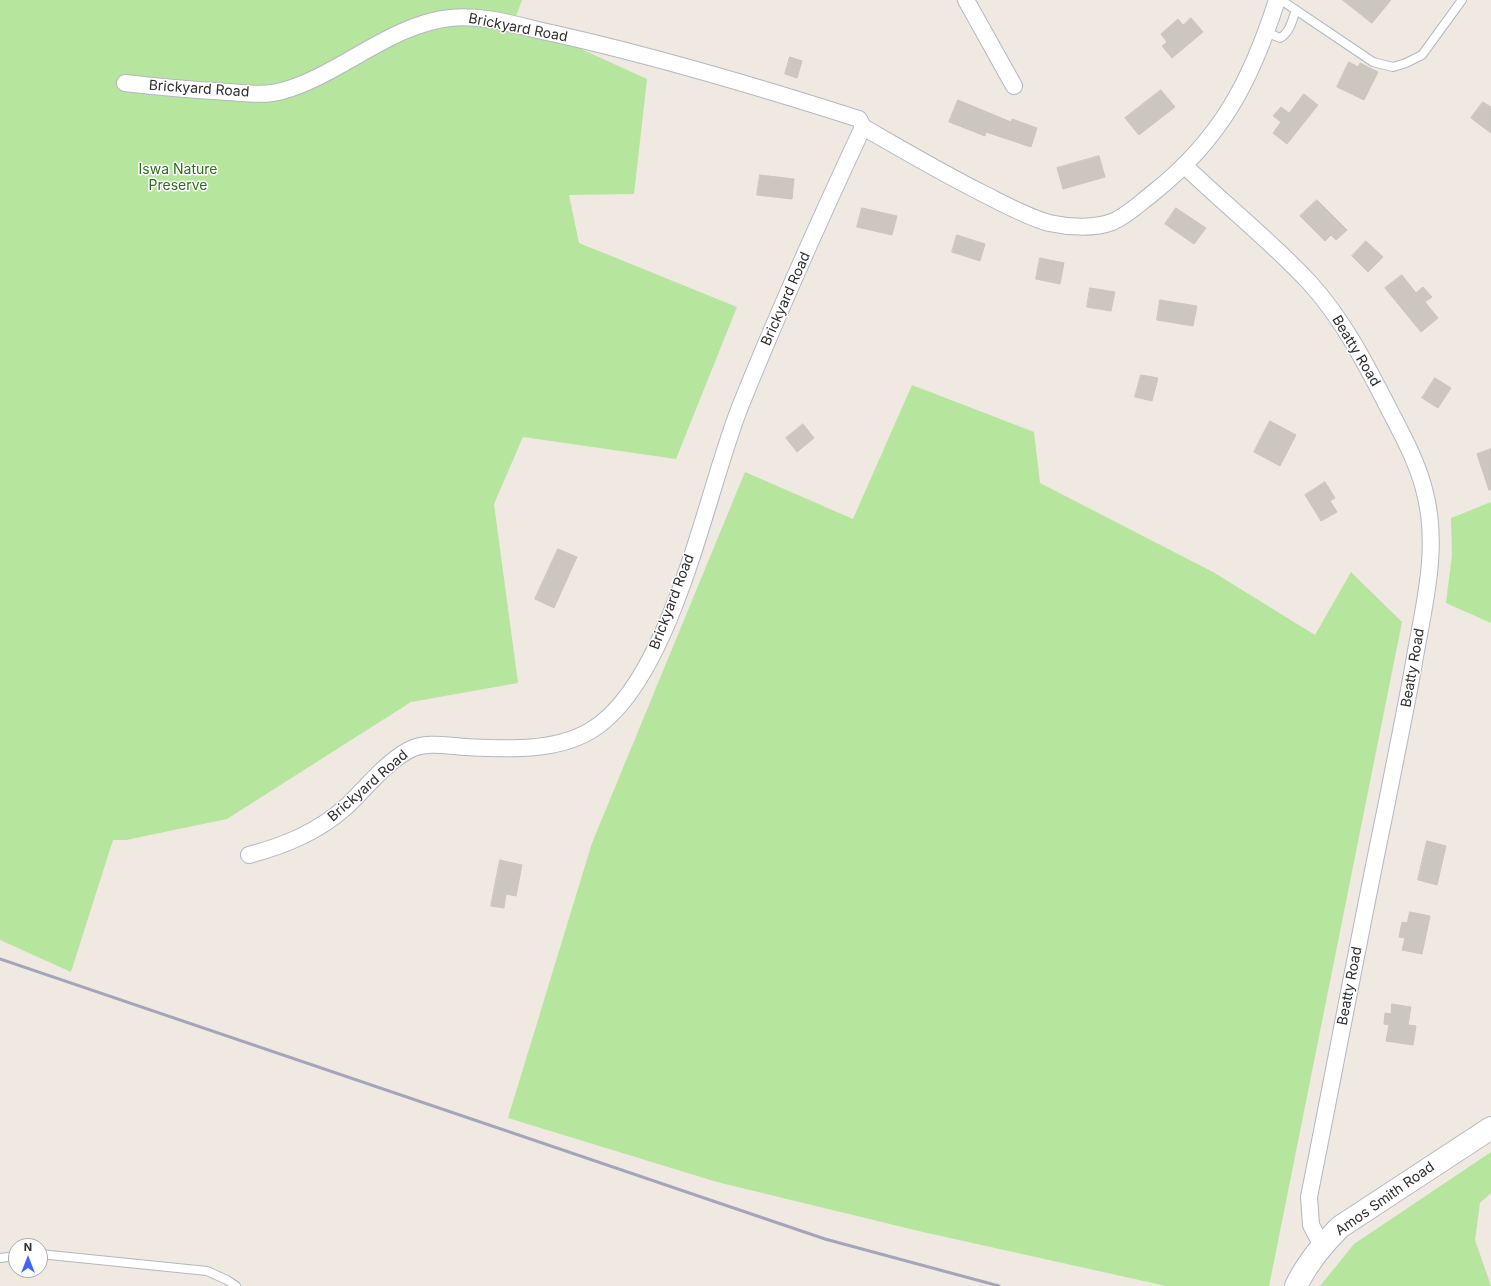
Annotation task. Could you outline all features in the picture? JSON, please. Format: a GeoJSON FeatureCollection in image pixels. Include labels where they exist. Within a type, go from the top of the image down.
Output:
{"type":"FeatureCollection","features":[{"type":"Feature","properties":{"kind":"street"},"geometry":{"type":"LineString","coordinates":[[966,0],[1014,86]]}},
{"type":"Feature","properties":{"kind":"street","name":"Brickyard Road"},"geometry":{"type":"LineString","coordinates":[[125,83],[248,94],[281,91],[311,79],[411,29],[448,18],[467,17],[486,19],[581,40],[687,67],[859,119],[863,127],[939,171],[1014,209],[1057,224],[1082,226],[1112,222],[1131,210],[1184,165],[1208,140],[1236,100],[1248,77],[1277,0]]}},
{"type":"Feature","properties":{"kind":"street","name":"Brickyard Road"},"geometry":{"type":"LineString","coordinates":[[250,855],[282,846],[306,836],[345,807],[389,764],[411,749],[429,745],[516,749],[569,741],[592,730],[617,709],[645,668],[668,622],[683,582],[738,411],[824,210],[863,127]]}},
{"type":"Feature","properties":{"kind":"street","name":"Beatty Road"},"geometry":{"type":"LineString","coordinates":[[1184,165],[1272,246],[1310,283],[1324,300],[1368,369],[1402,434],[1424,488],[1430,518],[1431,559],[1426,597],[1406,708],[1309,1197],[1311,1225],[1322,1246]]}},
{"type":"Feature","properties":{"kind":"street","name":"Amos Smith Road"},"geometry":{"type":"LineString","coordinates":[[1296,1286],[1304,1269],[1322,1246],[1340,1228],[1491,1128]]}},
{"type":"Feature","properties":{"kind":"lane"},"geometry":{"type":"LineString","coordinates":[[1281,0],[1373,62],[1393,66],[1406,63],[1422,55],[1462,0]]}},
{"type":"Feature","properties":{"kind":"lane"},"geometry":{"type":"LineString","coordinates":[[1266,32],[1280,38],[1284,36],[1296,10]]}},
{"type":"Feature","properties":{"kind":"lane"},"geometry":{"type":"LineString","coordinates":[[48,1255],[207,1271],[236,1286]]}},
{"type":"Feature","properties":{"kind":"green space","name":"Iswa Nature Preserve"},"geometry":{"type":"Polygon","coordinates":[[[0,0],[522,0],[515,19],[647,79],[634,194],[569,195],[579,243],[737,307],[676,459],[523,437],[494,504],[518,683],[411,702],[227,819],[126,840],[113,840],[71,972],[0,940],[0,0]]]}},
{"type":"Feature","properties":{"kind":"green space"},"geometry":{"type":"Polygon","coordinates":[[[912,385],[1034,432],[1040,483],[1213,572],[1315,635],[1351,572],[1402,622],[1269,1286],[1166,1286],[923,1232],[717,1182],[508,1118],[592,843],[745,472],[853,519],[912,385]]]}},
{"type":"Feature","properties":{"kind":"green space"},"geometry":{"type":"Polygon","coordinates":[[[1491,502],[1491,623],[1446,603],[1452,555],[1451,518],[1491,502]]]}},
{"type":"Feature","properties":{"kind":"green space"},"geometry":{"type":"Polygon","coordinates":[[[1491,1152],[1491,1193],[1480,1203],[1475,1240],[1491,1286],[1320,1286],[1354,1244],[1491,1152]]]}},
{"type":"Feature","properties":{"kind":"building"},"geometry":{"type":"Polygon","coordinates":[[[1343,0],[1391,0],[1372,23],[1343,0]]]}},
{"type":"Feature","properties":{"kind":"building"},"geometry":{"type":"Polygon","coordinates":[[[1191,18],[1203,32],[1172,58],[1162,46],[1167,42],[1161,34],[1178,19],[1183,25],[1191,18]]]}},
{"type":"Feature","properties":{"kind":"building"},"geometry":{"type":"Polygon","coordinates":[[[790,57],[802,61],[797,78],[785,74],[790,57]]]}},
{"type":"Feature","properties":{"kind":"building"},"geometry":{"type":"Polygon","coordinates":[[[1349,62],[1358,67],[1360,63],[1378,72],[1364,100],[1337,87],[1349,62]]]}},
{"type":"Feature","properties":{"kind":"building"},"geometry":{"type":"Polygon","coordinates":[[[1161,90],[1175,107],[1139,135],[1125,118],[1161,90]]]}},
{"type":"Feature","properties":{"kind":"building"},"geometry":{"type":"Polygon","coordinates":[[[1304,94],[1318,105],[1287,144],[1273,133],[1281,122],[1273,116],[1281,107],[1289,113],[1304,94]]]}},
{"type":"Feature","properties":{"kind":"building"},"geometry":{"type":"Polygon","coordinates":[[[958,100],[1011,122],[1012,119],[1037,128],[1031,147],[986,132],[985,136],[949,122],[958,100]]]}},
{"type":"Feature","properties":{"kind":"building"},"geometry":{"type":"Polygon","coordinates":[[[1483,102],[1491,107],[1491,133],[1471,118],[1483,102]]]}},
{"type":"Feature","properties":{"kind":"building"},"geometry":{"type":"Polygon","coordinates":[[[1099,156],[1105,177],[1063,189],[1057,168],[1099,156]]]}},
{"type":"Feature","properties":{"kind":"building"},"geometry":{"type":"Polygon","coordinates":[[[760,175],[794,179],[792,199],[757,195],[760,175]]]}},
{"type":"Feature","properties":{"kind":"building"},"geometry":{"type":"Polygon","coordinates":[[[1317,200],[1347,230],[1336,240],[1331,235],[1325,241],[1300,216],[1317,200]]]}},
{"type":"Feature","properties":{"kind":"building"},"geometry":{"type":"Polygon","coordinates":[[[862,208],[897,216],[892,235],[857,227],[862,208]]]}},
{"type":"Feature","properties":{"kind":"building"},"geometry":{"type":"Polygon","coordinates":[[[1176,208],[1206,228],[1194,244],[1165,224],[1176,208]]]}},
{"type":"Feature","properties":{"kind":"building"},"geometry":{"type":"Polygon","coordinates":[[[957,235],[985,244],[980,261],[952,252],[957,235]]]}},
{"type":"Feature","properties":{"kind":"building"},"geometry":{"type":"Polygon","coordinates":[[[1366,241],[1383,257],[1368,272],[1352,256],[1366,241]]]}},
{"type":"Feature","properties":{"kind":"building"},"geometry":{"type":"Polygon","coordinates":[[[1040,258],[1064,263],[1060,284],[1036,279],[1040,258]]]}},
{"type":"Feature","properties":{"kind":"building"},"geometry":{"type":"Polygon","coordinates":[[[1402,275],[1416,293],[1423,287],[1432,297],[1425,302],[1438,318],[1421,332],[1385,288],[1402,275]]]}},
{"type":"Feature","properties":{"kind":"building"},"geometry":{"type":"Polygon","coordinates":[[[1090,288],[1115,292],[1111,311],[1087,307],[1090,288]]]}},
{"type":"Feature","properties":{"kind":"building"},"geometry":{"type":"Polygon","coordinates":[[[1160,300],[1197,306],[1193,326],[1157,320],[1160,300]]]}},
{"type":"Feature","properties":{"kind":"building"},"geometry":{"type":"Polygon","coordinates":[[[1141,375],[1158,378],[1152,401],[1135,397],[1141,375]]]}},
{"type":"Feature","properties":{"kind":"building"},"geometry":{"type":"Polygon","coordinates":[[[1435,378],[1451,388],[1438,408],[1422,398],[1435,378]]]}},
{"type":"Feature","properties":{"kind":"building"},"geometry":{"type":"Polygon","coordinates":[[[1270,421],[1296,435],[1280,466],[1254,452],[1270,421]]]}},
{"type":"Feature","properties":{"kind":"building"},"geometry":{"type":"Polygon","coordinates":[[[803,424],[814,438],[797,452],[786,438],[803,424]]]}},
{"type":"Feature","properties":{"kind":"building"},"geometry":{"type":"Polygon","coordinates":[[[1491,449],[1491,490],[1489,490],[1477,454],[1491,449]]]}},
{"type":"Feature","properties":{"kind":"building"},"geometry":{"type":"Polygon","coordinates":[[[1325,482],[1335,498],[1330,501],[1337,512],[1321,521],[1305,495],[1325,482]]]}},
{"type":"Feature","properties":{"kind":"building"},"geometry":{"type":"Polygon","coordinates":[[[558,549],[577,557],[554,608],[535,599],[558,549]]]}},
{"type":"Feature","properties":{"kind":"building"},"geometry":{"type":"Polygon","coordinates":[[[1427,841],[1446,846],[1437,885],[1418,880],[1427,841]]]}},
{"type":"Feature","properties":{"kind":"building"},"geometry":{"type":"Polygon","coordinates":[[[500,860],[522,865],[516,896],[506,894],[504,908],[491,906],[500,860]]]}},
{"type":"Feature","properties":{"kind":"building"},"geometry":{"type":"Polygon","coordinates":[[[1410,912],[1430,916],[1422,954],[1402,950],[1405,938],[1399,937],[1402,922],[1407,923],[1410,912]]]}},
{"type":"Feature","properties":{"kind":"building"},"geometry":{"type":"Polygon","coordinates":[[[1392,1004],[1411,1007],[1408,1025],[1416,1026],[1413,1045],[1386,1041],[1389,1025],[1384,1024],[1385,1013],[1391,1014],[1392,1004]]]}},
{"type":"Feature","properties":{"kind":"railway"},"geometry":{"type":"LineString","coordinates":[[0,959],[825,1239],[999,1286]]}}]}
